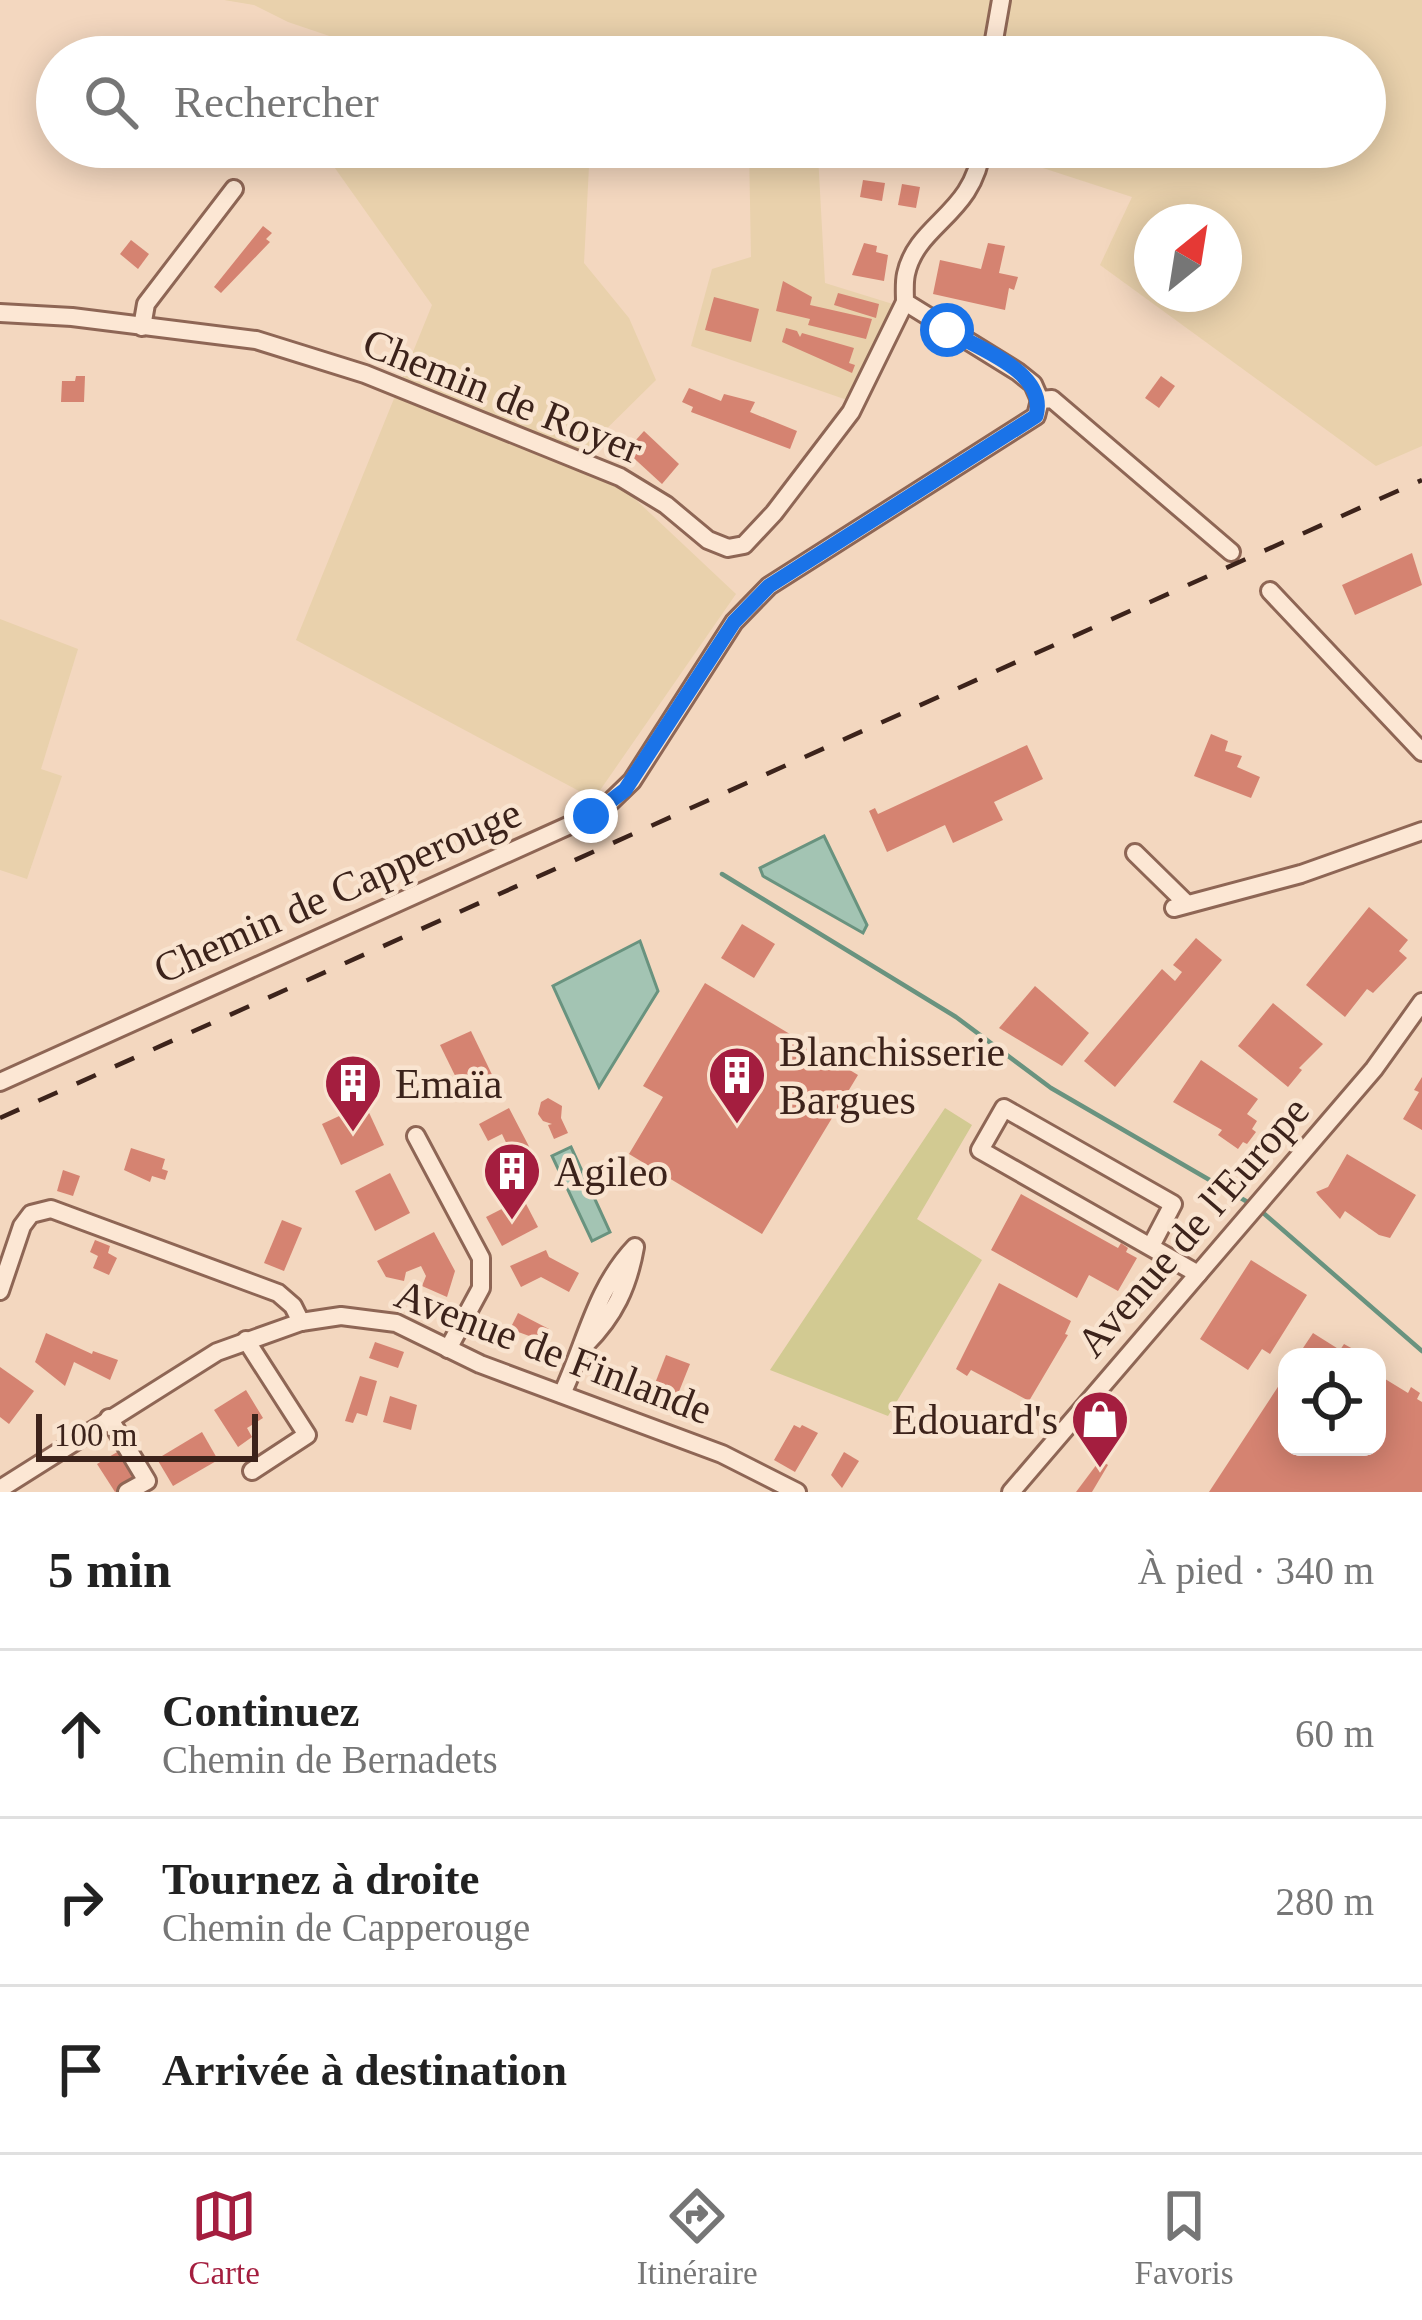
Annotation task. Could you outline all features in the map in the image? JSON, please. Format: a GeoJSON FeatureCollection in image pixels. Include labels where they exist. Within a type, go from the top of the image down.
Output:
{"type":"FeatureCollection","features":[{"type":"Feature","properties":{"kind":"street"},"geometry":{"type":"LineString","coordinates":[[995,36],[1001,0]]}},
{"type":"Feature","properties":{"kind":"street"},"geometry":{"type":"LineString","coordinates":[[976,168],[956,210],[915,253],[906,274],[905,302],[1018,372],[1033,384],[1040,400],[1052,399],[1231,552]]}},
{"type":"Feature","properties":{"kind":"street"},"geometry":{"type":"LineString","coordinates":[[142,327],[146,304],[234,189]]}},
{"type":"Feature","properties":{"kind":"street","name":"Chemin de Royer"},"geometry":{"type":"LineString","coordinates":[[0,313],[256,340],[365,374],[620,477],[666,505],[708,540],[728,548],[744,545],[774,513],[851,412],[905,302]]}},
{"type":"Feature","properties":{"kind":"street","name":"Chemin de Capperouge"},"geometry":{"type":"LineString","coordinates":[[0,1082],[601,811],[632,781],[734,622],[769,586],[1036,416],[1040,400]]}},
{"type":"Feature","properties":{"kind":"street"},"geometry":{"type":"LineString","coordinates":[[1270,591],[1422,752]]}},
{"type":"Feature","properties":{"kind":"street"},"geometry":{"type":"LineString","coordinates":[[1135,854],[1180,906],[1301,874],[1422,831]]}},
{"type":"Feature","properties":{"kind":"street","name":"Avenue de l'Europe"},"geometry":{"type":"LineString","coordinates":[[1011,1492],[1386,1054],[1422,1002]]}},
{"type":"Feature","properties":{"kind":"street"},"geometry":{"type":"LineString","coordinates":[[1151,1246],[1173,1204],[1004,1108],[980,1150],[1198,1274]]}},
{"type":"Feature","properties":{"kind":"street"},"geometry":{"type":"LineString","coordinates":[[416,1136],[481,1258],[481,1288],[448,1348]]}},
{"type":"Feature","properties":{"kind":"street"},"geometry":{"type":"LineString","coordinates":[[0,1292],[22,1226],[31,1214],[51,1209],[278,1293],[293,1306],[301,1322]]}},
{"type":"Feature","properties":{"kind":"street"},"geometry":{"type":"LineString","coordinates":[[562,1394],[586,1344],[591,1313],[615,1268],[635,1247],[630,1280],[607,1322],[586,1344]]}},
{"type":"Feature","properties":{"kind":"street","name":"Avenue de Finlande"},"geometry":{"type":"LineString","coordinates":[[0,1489],[218,1352],[301,1322],[341,1316],[396,1324],[722,1454],[797,1492]]}},
{"type":"Feature","properties":{"kind":"street"},"geometry":{"type":"LineString","coordinates":[[246,1340],[307,1435],[252,1471]]}},
{"type":"Feature","properties":{"kind":"street"},"geometry":{"type":"LineString","coordinates":[[109,1418],[147,1481],[128,1492]]}},
{"type":"Feature","properties":{"kind":"shaded area"},"geometry":{"type":"Polygon","coordinates":[[[224,0],[1422,0],[1422,446],[1376,466],[1165,312],[1242,312],[1242,204],[1134,204],[1134,290],[1100,265],[1132,197],[1043,168],[1386,168],[1386,36],[329,36],[254,5],[224,0]]]}},
{"type":"Feature","properties":{"kind":"shaded area"},"geometry":{"type":"Polygon","coordinates":[[[335,168],[589,168],[584,263],[629,318],[656,380],[584,451],[736,594],[594,799],[296,640],[432,305],[335,168]]]}},
{"type":"Feature","properties":{"kind":"shaded area"},"geometry":{"type":"Polygon","coordinates":[[[749,168],[819,168],[825,283],[896,305],[850,401],[691,346],[712,269],[751,257],[749,168]]]}},
{"type":"Feature","properties":{"kind":"shaded area"},"geometry":{"type":"Polygon","coordinates":[[[0,619],[78,649],[41,769],[62,776],[27,879],[0,870],[0,619]]]}},
{"type":"Feature","properties":{"kind":"shaded area"},"geometry":{"type":"Polygon","coordinates":[[[824,836],[867,925],[863,933],[763,876],[760,868],[824,836]]]}},
{"type":"Feature","properties":{"kind":"shaded area"},"geometry":{"type":"Polygon","coordinates":[[[640,941],[658,991],[599,1087],[553,986],[640,941]]]}},
{"type":"Feature","properties":{"kind":"shaded area"},"geometry":{"type":"Polygon","coordinates":[[[945,1108],[972,1125],[917,1219],[982,1260],[888,1416],[770,1370],[945,1108]]]}},
{"type":"Feature","properties":{"kind":"shaded area"},"geometry":{"type":"Polygon","coordinates":[[[571,1147],[610,1232],[592,1241],[552,1156],[571,1147]]]}},
{"type":"Feature","properties":{"kind":"building"},"geometry":{"type":"Polygon","coordinates":[[[863,180],[885,183],[882,201],[860,197],[863,180]]]}},
{"type":"Feature","properties":{"kind":"building"},"geometry":{"type":"Polygon","coordinates":[[[902,184],[920,187],[916,208],[898,205],[902,184]]]}},
{"type":"Feature","properties":{"kind":"building"},"geometry":{"type":"Polygon","coordinates":[[[263,226],[272,233],[266,239],[270,242],[221,293],[214,287],[263,226]]]}},
{"type":"Feature","properties":{"kind":"building"},"geometry":{"type":"Polygon","coordinates":[[[131,240],[149,254],[138,269],[120,254],[131,240]]]}},
{"type":"Feature","properties":{"kind":"building"},"geometry":{"type":"Polygon","coordinates":[[[864,243],[888,255],[884,281],[852,275],[864,243]]]}},
{"type":"Feature","properties":{"kind":"building"},"geometry":{"type":"Polygon","coordinates":[[[988,243],[1005,246],[999,273],[1018,277],[1014,290],[1009,288],[1005,310],[933,294],[940,260],[981,269],[988,243]]]}},
{"type":"Feature","properties":{"kind":"building"},"geometry":{"type":"Polygon","coordinates":[[[783,281],[812,297],[810,305],[872,319],[866,339],[808,325],[810,319],[776,311],[783,281]]]}},
{"type":"Feature","properties":{"kind":"building"},"geometry":{"type":"Polygon","coordinates":[[[838,293],[879,304],[876,318],[834,305],[838,293]]]}},
{"type":"Feature","properties":{"kind":"building"},"geometry":{"type":"Polygon","coordinates":[[[714,297],[759,309],[751,342],[705,330],[714,297]]]}},
{"type":"Feature","properties":{"kind":"building"},"geometry":{"type":"Polygon","coordinates":[[[786,328],[800,337],[802,333],[854,348],[849,363],[855,365],[852,373],[782,342],[786,328]]]}},
{"type":"Feature","properties":{"kind":"building"},"geometry":{"type":"Polygon","coordinates":[[[76,376],[85,376],[84,402],[61,402],[62,381],[75,381],[76,376]]]}},
{"type":"Feature","properties":{"kind":"building"},"geometry":{"type":"Polygon","coordinates":[[[1161,376],[1175,386],[1159,408],[1145,398],[1161,376]]]}},
{"type":"Feature","properties":{"kind":"building"},"geometry":{"type":"Polygon","coordinates":[[[689,388],[721,401],[724,394],[755,402],[750,412],[797,431],[790,449],[691,412],[693,407],[682,402],[689,388]]]}},
{"type":"Feature","properties":{"kind":"building"},"geometry":{"type":"Polygon","coordinates":[[[644,431],[679,464],[662,484],[626,451],[644,431]]]}},
{"type":"Feature","properties":{"kind":"building"},"geometry":{"type":"Polygon","coordinates":[[[1412,553],[1422,585],[1355,615],[1342,585],[1412,553]]]}},
{"type":"Feature","properties":{"kind":"building"},"geometry":{"type":"Polygon","coordinates":[[[1211,734],[1228,741],[1225,751],[1242,756],[1237,767],[1260,777],[1251,798],[1194,776],[1211,734]]]}},
{"type":"Feature","properties":{"kind":"building"},"geometry":{"type":"Polygon","coordinates":[[[1027,745],[1043,779],[994,802],[1003,820],[953,843],[945,825],[887,852],[869,811],[875,808],[878,814],[1027,745]]]}},
{"type":"Feature","properties":{"kind":"building"},"geometry":{"type":"Polygon","coordinates":[[[1369,907],[1408,940],[1399,951],[1407,958],[1373,993],[1367,989],[1345,1017],[1306,985],[1369,907]]]}},
{"type":"Feature","properties":{"kind":"building"},"geometry":{"type":"Polygon","coordinates":[[[742,924],[775,944],[754,978],[721,958],[742,924]]]}},
{"type":"Feature","properties":{"kind":"building"},"geometry":{"type":"Polygon","coordinates":[[[1196,938],[1222,960],[1115,1087],[1084,1061],[1162,969],[1175,981],[1182,972],[1173,965],[1196,938]]]}},
{"type":"Feature","properties":{"kind":"building","name":"Blanchisserie Bargues"},"geometry":{"type":"Polygon","coordinates":[[[705,983],[858,1075],[762,1234],[629,1154],[663,1097],[643,1086],[705,983]]]}},
{"type":"Feature","properties":{"kind":"building"},"geometry":{"type":"Polygon","coordinates":[[[1035,986],[1089,1033],[1062,1066],[999,1028],[1035,986]]]}},
{"type":"Feature","properties":{"kind":"building"},"geometry":{"type":"Polygon","coordinates":[[[1273,1003],[1323,1044],[1288,1087],[1238,1046],[1273,1003]]]}},
{"type":"Feature","properties":{"kind":"building"},"geometry":{"type":"Polygon","coordinates":[[[471,1031],[497,1085],[467,1100],[440,1045],[471,1031]]]}},
{"type":"Feature","properties":{"kind":"building"},"geometry":{"type":"Polygon","coordinates":[[[1201,1060],[1258,1099],[1247,1114],[1257,1121],[1252,1129],[1256,1132],[1238,1149],[1218,1135],[1222,1130],[1173,1102],[1201,1060]]]}},
{"type":"Feature","properties":{"kind":"building"},"geometry":{"type":"Polygon","coordinates":[[[1422,1077],[1422,1130],[1403,1119],[1422,1077]]]}},
{"type":"Feature","properties":{"kind":"building"},"geometry":{"type":"Polygon","coordinates":[[[548,1098],[562,1106],[568,1133],[554,1139],[548,1125],[552,1124],[538,1114],[541,1102],[548,1098]]]}},
{"type":"Feature","properties":{"kind":"building","name":"Emaïa"},"geometry":{"type":"Polygon","coordinates":[[[365,1104],[384,1145],[341,1165],[322,1124],[365,1104]]]}},
{"type":"Feature","properties":{"kind":"building"},"geometry":{"type":"Polygon","coordinates":[[[509,1108],[535,1158],[513,1169],[502,1134],[488,1141],[479,1124],[509,1108]]]}},
{"type":"Feature","properties":{"kind":"building"},"geometry":{"type":"Polygon","coordinates":[[[131,1148],[165,1159],[165,1180],[152,1176],[150,1182],[124,1170],[131,1148]]]}},
{"type":"Feature","properties":{"kind":"building"},"geometry":{"type":"Polygon","coordinates":[[[1347,1154],[1416,1195],[1390,1238],[1345,1211],[1340,1219],[1316,1192],[1328,1187],[1347,1154]]]}},
{"type":"Feature","properties":{"kind":"building"},"geometry":{"type":"Polygon","coordinates":[[[63,1170],[80,1176],[73,1196],[57,1191],[63,1170]]]}},
{"type":"Feature","properties":{"kind":"building"},"geometry":{"type":"Polygon","coordinates":[[[390,1173],[410,1213],[375,1231],[355,1191],[390,1173]]]}},
{"type":"Feature","properties":{"kind":"building"},"geometry":{"type":"Polygon","coordinates":[[[1021,1194],[1118,1248],[1121,1243],[1128,1248],[1126,1252],[1137,1258],[1118,1291],[1089,1275],[1077,1298],[991,1250],[1021,1194]]]}},
{"type":"Feature","properties":{"kind":"building","name":"Agileo"},"geometry":{"type":"Polygon","coordinates":[[[523,1198],[538,1227],[502,1246],[486,1217],[523,1198]]]}},
{"type":"Feature","properties":{"kind":"building"},"geometry":{"type":"Polygon","coordinates":[[[282,1220],[302,1228],[284,1271],[264,1263],[282,1220]]]}},
{"type":"Feature","properties":{"kind":"building"},"geometry":{"type":"Polygon","coordinates":[[[434,1232],[455,1271],[447,1297],[422,1286],[426,1276],[421,1266],[406,1272],[404,1281],[386,1277],[377,1261],[434,1232]]]}},
{"type":"Feature","properties":{"kind":"building"},"geometry":{"type":"Polygon","coordinates":[[[95,1240],[110,1246],[108,1253],[117,1258],[109,1275],[93,1268],[98,1256],[90,1252],[95,1240]]]}},
{"type":"Feature","properties":{"kind":"building"},"geometry":{"type":"Polygon","coordinates":[[[546,1250],[549,1257],[579,1273],[569,1292],[541,1277],[521,1287],[510,1266],[546,1250]]]}},
{"type":"Feature","properties":{"kind":"building"},"geometry":{"type":"Polygon","coordinates":[[[1251,1260],[1307,1295],[1270,1354],[1262,1349],[1248,1370],[1200,1339],[1251,1260]]]}},
{"type":"Feature","properties":{"kind":"building"},"geometry":{"type":"Polygon","coordinates":[[[999,1283],[1071,1321],[1068,1335],[1029,1401],[971,1370],[967,1376],[956,1369],[999,1283]]]}},
{"type":"Feature","properties":{"kind":"building"},"geometry":{"type":"Polygon","coordinates":[[[518,1313],[549,1329],[543,1341],[510,1329],[518,1313]]]}},
{"type":"Feature","properties":{"kind":"building"},"geometry":{"type":"Polygon","coordinates":[[[46,1333],[118,1360],[110,1380],[74,1362],[65,1386],[35,1362],[46,1333]]]}},
{"type":"Feature","properties":{"kind":"building"},"geometry":{"type":"Polygon","coordinates":[[[1313,1333],[1337,1348],[1303,1348],[1313,1333]]]}},
{"type":"Feature","properties":{"kind":"building"},"geometry":{"type":"Polygon","coordinates":[[[375,1342],[404,1352],[398,1368],[369,1358],[375,1342]]]}},
{"type":"Feature","properties":{"kind":"building"},"geometry":{"type":"Polygon","coordinates":[[[666,1355],[690,1364],[678,1394],[654,1386],[666,1355]]]}},
{"type":"Feature","properties":{"kind":"building"},"geometry":{"type":"Polygon","coordinates":[[[0,1367],[34,1391],[9,1424],[0,1417],[0,1367]]]}},
{"type":"Feature","properties":{"kind":"building"},"geometry":{"type":"Polygon","coordinates":[[[360,1376],[377,1381],[367,1416],[357,1413],[353,1423],[345,1421],[360,1376]]]}},
{"type":"Feature","properties":{"kind":"building"},"geometry":{"type":"Polygon","coordinates":[[[1386,1380],[1408,1393],[1411,1387],[1420,1393],[1422,1492],[1209,1492],[1278,1387],[1278,1456],[1386,1456],[1386,1380]]]}},
{"type":"Feature","properties":{"kind":"building"},"geometry":{"type":"Polygon","coordinates":[[[246,1390],[263,1418],[247,1428],[252,1437],[238,1447],[214,1410],[246,1390]]]}},
{"type":"Feature","properties":{"kind":"building"},"geometry":{"type":"Polygon","coordinates":[[[390,1396],[417,1405],[411,1430],[383,1422],[390,1396]]]}},
{"type":"Feature","properties":{"kind":"building"},"geometry":{"type":"Polygon","coordinates":[[[794,1425],[818,1433],[795,1472],[774,1460],[794,1425]]]}},
{"type":"Feature","properties":{"kind":"building"},"geometry":{"type":"Polygon","coordinates":[[[202,1432],[218,1460],[173,1486],[157,1459],[202,1432]]]}},
{"type":"Feature","properties":{"kind":"building"},"geometry":{"type":"Polygon","coordinates":[[[124,1448],[142,1477],[115,1492],[97,1464],[124,1448]]]}},
{"type":"Feature","properties":{"kind":"building"},"geometry":{"type":"Polygon","coordinates":[[[844,1452],[859,1461],[842,1488],[831,1475],[844,1452]]]}},
{"type":"Feature","properties":{"kind":"building"},"geometry":{"type":"Polygon","coordinates":[[[1100,1460],[1108,1465],[1092,1492],[1076,1492],[1100,1460]]]}},
{"type":"Feature","properties":{"kind":"waterway"},"geometry":{"type":"LineString","coordinates":[[722,874],[956,1017],[1051,1088],[1251,1204]]}},
{"type":"Feature","properties":{"kind":"waterway"},"geometry":{"type":"LineString","coordinates":[[1261,1211],[1422,1351]]}},
{"type":"Feature","properties":{"kind":"railway"},"geometry":{"type":"LineString","coordinates":[[0,1118],[1422,480]]}},
{"type":"Feature","properties":{"kind":"place","name":"Blanchisserie Bargues"},"geometry":{"type":"Point","coordinates":[737,1126]}},
{"type":"Feature","properties":{"kind":"place","name":"Emaïa"},"geometry":{"type":"Point","coordinates":[353,1134]}},
{"type":"Feature","properties":{"kind":"place","name":"Agileo"},"geometry":{"type":"Point","coordinates":[512,1222]}},
{"type":"Feature","properties":{"kind":"place","name":"Edouard's"},"geometry":{"type":"Point","coordinates":[1100,1470]}},
{"type":"Feature","properties":{"kind":"route"},"geometry":{"type":"LineString","coordinates":[[591,816],[625,790],[734,622],[769,586],[1036,416],[1040,400],[1033,384],[947,330]]}}]}
